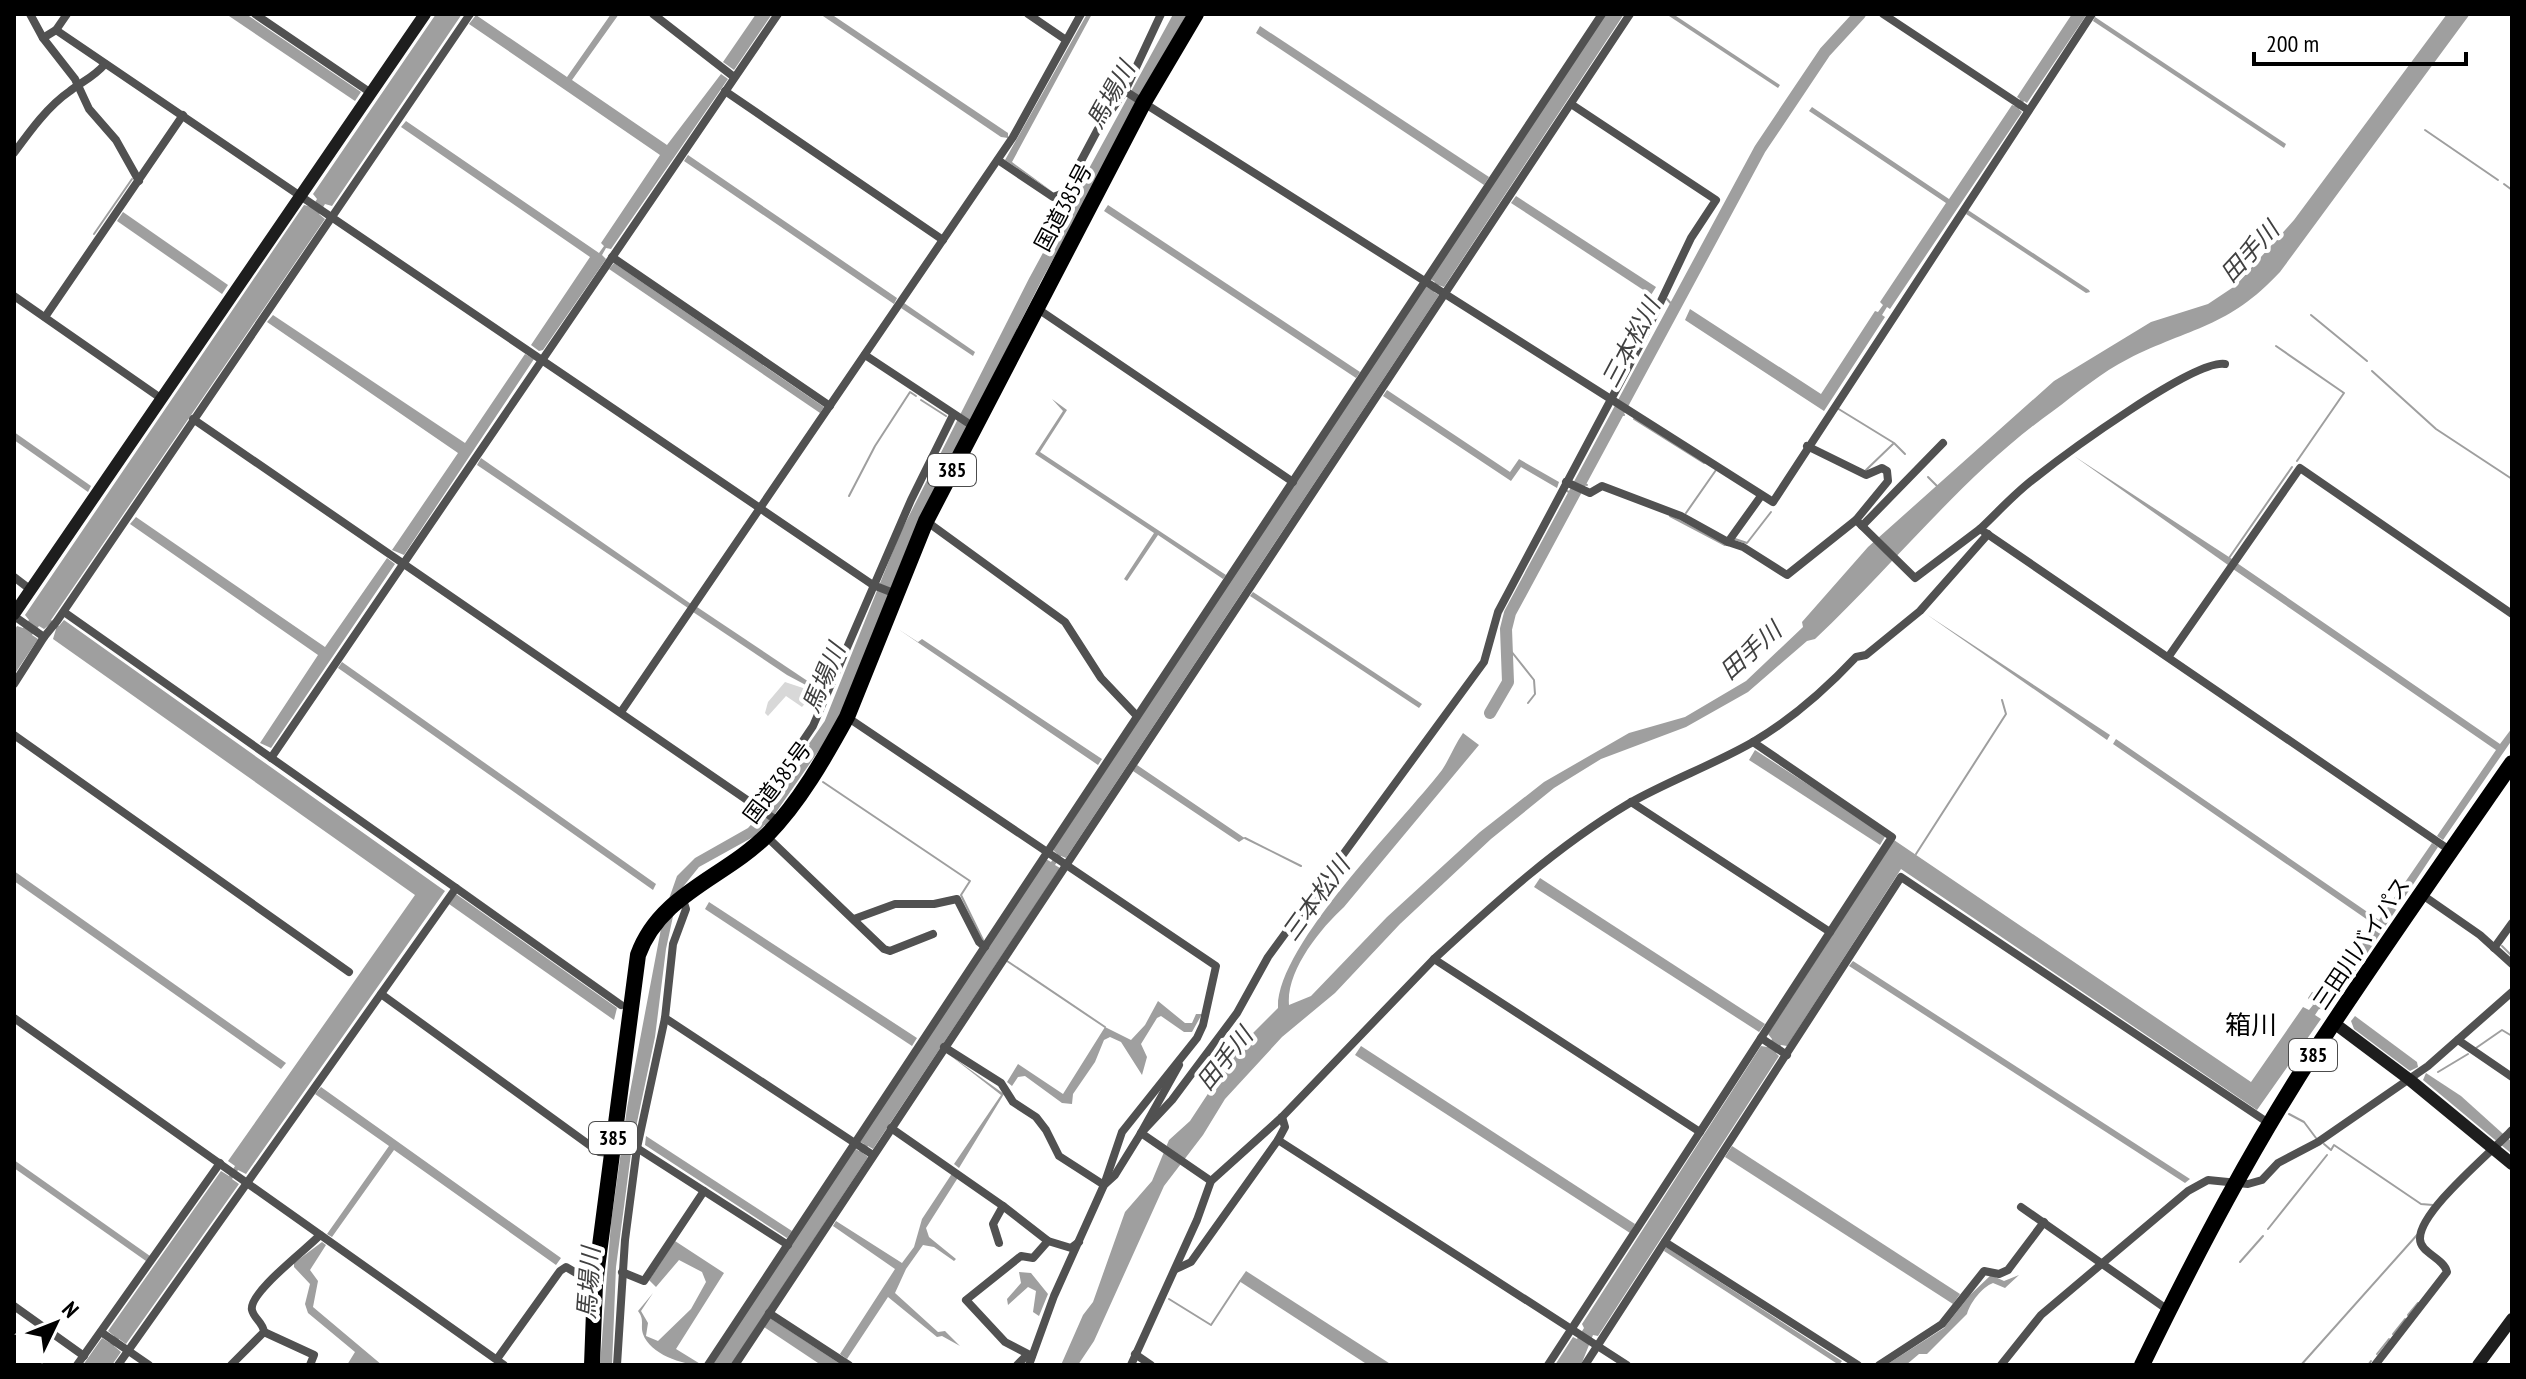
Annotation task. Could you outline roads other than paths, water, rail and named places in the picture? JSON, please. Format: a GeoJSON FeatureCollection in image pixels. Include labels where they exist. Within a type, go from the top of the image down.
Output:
{"type":"FeatureCollection","features":[{"type":"Feature","properties":{"kind":"highway","name":"国道385号"},"geometry":{"type":"LineString","coordinates":[[592,1365],[595,1284],[611,1153],[638,955],[646,933],[659,916],[682,897],[766,836],[847,717],[893,593],[926,521],[1035,306],[1134,96],[1196,14]]}},
{"type":"Feature","properties":{"kind":"highway","name":"三田川バイパス"},"geometry":{"type":"LineString","coordinates":[[2142,1365],[2236,1181],[2270,1124],[2334,1023],[2512,763]]}},
{"type":"Feature","properties":{"kind":"street"},"geometry":{"type":"LineString","coordinates":[[30,14],[89,109],[116,140],[139,181]]}},
{"type":"Feature","properties":{"kind":"street"},"geometry":{"type":"LineString","coordinates":[[43,38],[56,30],[67,14]]}},
{"type":"Feature","properties":{"kind":"street"},"geometry":{"type":"LineString","coordinates":[[255,14],[371,93]]}},
{"type":"Feature","properties":{"kind":"street"},"geometry":{"type":"LineString","coordinates":[[40,634],[14,615],[162,399],[306,199],[371,93],[425,14]]}},
{"type":"Feature","properties":{"kind":"street"},"geometry":{"type":"LineString","coordinates":[[14,684],[40,634],[54,625],[64,612],[328,214],[470,14]]}},
{"type":"Feature","properties":{"kind":"street"},"geometry":{"type":"LineString","coordinates":[[653,14],[734,77]]}},
{"type":"Feature","properties":{"kind":"street"},"geometry":{"type":"LineString","coordinates":[[265,753],[403,563],[778,14]]}},
{"type":"Feature","properties":{"kind":"street"},"geometry":{"type":"LineString","coordinates":[[1028,14],[1066,40]]}},
{"type":"Feature","properties":{"kind":"street"},"geometry":{"type":"LineString","coordinates":[[621,712],[998,160],[1081,14]]}},
{"type":"Feature","properties":{"kind":"street"},"geometry":{"type":"LineString","coordinates":[[998,160],[1028,183],[1058,197],[1134,96],[1161,14]]}},
{"type":"Feature","properties":{"kind":"street"},"geometry":{"type":"LineString","coordinates":[[735,1365],[769,1313],[985,947],[1056,859],[1434,287],[1602,14]]}},
{"type":"Feature","properties":{"kind":"street"},"geometry":{"type":"LineString","coordinates":[[708,1365],[788,1245],[864,1149],[891,1128],[944,1047],[1137,716],[1293,482],[1571,104],[1630,14]]}},
{"type":"Feature","properties":{"kind":"street"},"geometry":{"type":"LineString","coordinates":[[1883,14],[2022,106]]}},
{"type":"Feature","properties":{"kind":"street"},"geometry":{"type":"LineString","coordinates":[[1134,96],[1773,502],[2022,106],[2092,14]]}},
{"type":"Feature","properties":{"kind":"street"},"geometry":{"type":"LineString","coordinates":[[56,30],[874,585],[893,593]]}},
{"type":"Feature","properties":{"kind":"street"},"geometry":{"type":"LineString","coordinates":[[14,153],[52,107],[77,87],[93,79],[105,64]]}},
{"type":"Feature","properties":{"kind":"street"},"geometry":{"type":"LineString","coordinates":[[725,91],[943,240]]}},
{"type":"Feature","properties":{"kind":"street"},"geometry":{"type":"LineString","coordinates":[[1104,1185],[1237,1013],[1268,957],[1484,662],[1498,612],[1611,399],[1691,238],[1716,200],[1571,104]]}},
{"type":"Feature","properties":{"kind":"street"},"geometry":{"type":"LineString","coordinates":[[45,317],[183,115]]}},
{"type":"Feature","properties":{"kind":"street"},"geometry":{"type":"LineString","coordinates":[[612,257],[830,406]]}},
{"type":"Feature","properties":{"kind":"street"},"geometry":{"type":"LineString","coordinates":[[14,296],[162,399]]}},
{"type":"Feature","properties":{"kind":"street"},"geometry":{"type":"LineString","coordinates":[[1035,306],[1293,482]]}},
{"type":"Feature","properties":{"kind":"street"},"geometry":{"type":"LineString","coordinates":[[865,355],[972,426]]}},
{"type":"Feature","properties":{"kind":"street"},"geometry":{"type":"LineString","coordinates":[[1131,1365],[1176,1269],[1211,1181],[1282,1117],[1434,959],[1523,877],[1631,802],[1753,742],[1797,714],[1856,657],[1866,655],[1920,611],[1984,532],[2032,480],[2168,386],[2204,368],[2225,364]]}},
{"type":"Feature","properties":{"kind":"street"},"geometry":{"type":"LineString","coordinates":[[760,807],[813,726],[874,585],[954,416]]}},
{"type":"Feature","properties":{"kind":"street"},"geometry":{"type":"LineString","coordinates":[[193,419],[776,820]]}},
{"type":"Feature","properties":{"kind":"street"},"geometry":{"type":"LineString","coordinates":[[1566,482],[1590,493],[1602,486],[1630,494],[1743,547],[1787,575],[1861,525],[1943,443]]}},
{"type":"Feature","properties":{"kind":"street"},"geometry":{"type":"LineString","coordinates":[[1807,446],[1866,475],[1882,468],[1887,471],[1888,481],[1861,525]]}},
{"type":"Feature","properties":{"kind":"street"},"geometry":{"type":"LineString","coordinates":[[2169,656],[2300,468],[2512,614]]}},
{"type":"Feature","properties":{"kind":"street"},"geometry":{"type":"LineString","coordinates":[[1728,542],[1761,496]]}},
{"type":"Feature","properties":{"kind":"street"},"geometry":{"type":"LineString","coordinates":[[926,521],[1065,622],[1101,678],[1137,716]]}},
{"type":"Feature","properties":{"kind":"street"},"geometry":{"type":"LineString","coordinates":[[1861,525],[1915,578],[1984,532]]}},
{"type":"Feature","properties":{"kind":"street"},"geometry":{"type":"LineString","coordinates":[[1984,532],[2451,851]]}},
{"type":"Feature","properties":{"kind":"street"},"geometry":{"type":"LineString","coordinates":[[14,577],[31,590]]}},
{"type":"Feature","properties":{"kind":"street"},"geometry":{"type":"LineString","coordinates":[[64,612],[621,1005]]}},
{"type":"Feature","properties":{"kind":"street"},"geometry":{"type":"LineString","coordinates":[[847,717],[1216,966],[1203,1025],[1122,1132],[1104,1185],[1029,1359],[1017,1365]]}},
{"type":"Feature","properties":{"kind":"street"},"geometry":{"type":"LineString","coordinates":[[14,735],[349,972]]}},
{"type":"Feature","properties":{"kind":"street"},"geometry":{"type":"LineString","coordinates":[[1548,1365],[1575,1332],[1700,1132],[1765,1040],[1892,837],[1753,742]]}},
{"type":"Feature","properties":{"kind":"street"},"geometry":{"type":"LineString","coordinates":[[1631,802],[1830,932]]}},
{"type":"Feature","properties":{"kind":"street"},"geometry":{"type":"LineString","coordinates":[[766,836],[890,951],[933,934]]}},
{"type":"Feature","properties":{"kind":"street"},"geometry":{"type":"LineString","coordinates":[[1585,1365],[1594,1344],[1665,1242],[1783,1053],[1904,876],[2270,1124]]}},
{"type":"Feature","properties":{"kind":"street"},"geometry":{"type":"LineString","coordinates":[[118,1365],[456,888]]}},
{"type":"Feature","properties":{"kind":"street"},"geometry":{"type":"LineString","coordinates":[[2421,894],[2512,964]]}},
{"type":"Feature","properties":{"kind":"street"},"geometry":{"type":"LineString","coordinates":[[617,1365],[622,1272],[637,1148],[665,1018],[673,944],[686,909],[682,897]]}},
{"type":"Feature","properties":{"kind":"street"},"geometry":{"type":"LineString","coordinates":[[854,919],[895,904],[934,904],[957,899],[985,947]]}},
{"type":"Feature","properties":{"kind":"street"},"geometry":{"type":"LineString","coordinates":[[2494,948],[2512,923]]}},
{"type":"Feature","properties":{"kind":"street"},"geometry":{"type":"LineString","coordinates":[[1434,959],[1700,1132]]}},
{"type":"Feature","properties":{"kind":"street"},"geometry":{"type":"LineString","coordinates":[[2001,1365],[2029,1327],[2200,1183],[2236,1181],[2256,1184],[2278,1163],[2318,1142],[2410,1080],[2512,992]]}},
{"type":"Feature","properties":{"kind":"street"},"geometry":{"type":"LineString","coordinates":[[381,994],[599,1152],[611,1153]]}},
{"type":"Feature","properties":{"kind":"street"},"geometry":{"type":"LineString","coordinates":[[14,1018],[500,1362],[560,1271],[566,1267],[595,1284]]}},
{"type":"Feature","properties":{"kind":"street"},"geometry":{"type":"LineString","coordinates":[[665,1018],[864,1149]]}},
{"type":"Feature","properties":{"kind":"street"},"geometry":{"type":"LineString","coordinates":[[2334,1023],[2495,1147],[2512,1164]]}},
{"type":"Feature","properties":{"kind":"street"},"geometry":{"type":"LineString","coordinates":[[1765,1040],[1783,1053]]}},
{"type":"Feature","properties":{"kind":"street"},"geometry":{"type":"LineString","coordinates":[[2458,1040],[2512,1077]]}},
{"type":"Feature","properties":{"kind":"street"},"geometry":{"type":"LineString","coordinates":[[944,1047],[1001,1083],[1013,1102],[1041,1123],[1059,1156],[1104,1185]]}},
{"type":"Feature","properties":{"kind":"street"},"geometry":{"type":"LineString","coordinates":[[1144,1135],[1182,1056]]}},
{"type":"Feature","properties":{"kind":"street"},"geometry":{"type":"LineString","coordinates":[[1176,1269],[1191,1262],[1278,1140],[1285,1127],[1282,1117]]}},
{"type":"Feature","properties":{"kind":"street"},"geometry":{"type":"LineString","coordinates":[[891,1128],[1048,1241],[1071,1248],[1080,1242]]}},
{"type":"Feature","properties":{"kind":"street"},"geometry":{"type":"LineString","coordinates":[[2375,1365],[2447,1272],[2446,1266],[2421,1245],[2420,1238],[2434,1208],[2510,1132]]}},
{"type":"Feature","properties":{"kind":"street"},"geometry":{"type":"LineString","coordinates":[[1144,1135],[1211,1181]]}},
{"type":"Feature","properties":{"kind":"street"},"geometry":{"type":"LineString","coordinates":[[1278,1140],[1627,1365]]}},
{"type":"Feature","properties":{"kind":"street"},"geometry":{"type":"LineString","coordinates":[[637,1148],[788,1245]]}},
{"type":"Feature","properties":{"kind":"street"},"geometry":{"type":"LineString","coordinates":[[77,1365],[220,1163]]}},
{"type":"Feature","properties":{"kind":"street"},"geometry":{"type":"LineString","coordinates":[[622,1272],[644,1281],[704,1191]]}},
{"type":"Feature","properties":{"kind":"street"},"geometry":{"type":"LineString","coordinates":[[999,1243],[993,1224],[1003,1206]]}},
{"type":"Feature","properties":{"kind":"street"},"geometry":{"type":"LineString","coordinates":[[2021,1207],[2168,1310]]}},
{"type":"Feature","properties":{"kind":"street"},"geometry":{"type":"LineString","coordinates":[[1879,1365],[1942,1324],[1984,1271],[1999,1274],[2008,1270],[2044,1222]]}},
{"type":"Feature","properties":{"kind":"street"},"geometry":{"type":"LineString","coordinates":[[310,1365],[314,1355],[264,1332],[252,1313],[253,1303],[282,1268],[320,1235]]}},
{"type":"Feature","properties":{"kind":"street"},"geometry":{"type":"LineString","coordinates":[[1029,1359],[1005,1342],[966,1300],[1021,1256],[1033,1258],[1048,1241]]}},
{"type":"Feature","properties":{"kind":"street"},"geometry":{"type":"LineString","coordinates":[[1665,1242],[1847,1363],[1858,1365]]}},
{"type":"Feature","properties":{"kind":"street"},"geometry":{"type":"LineString","coordinates":[[14,1306],[84,1356]]}},
{"type":"Feature","properties":{"kind":"street"},"geometry":{"type":"LineString","coordinates":[[769,1313],[849,1365]]}},
{"type":"Feature","properties":{"kind":"street"},"geometry":{"type":"LineString","coordinates":[[2478,1365],[2512,1319]]}},
{"type":"Feature","properties":{"kind":"street"},"geometry":{"type":"LineString","coordinates":[[101,1332],[149,1365]]}},
{"type":"Feature","properties":{"kind":"street"},"geometry":{"type":"LineString","coordinates":[[231,1365],[264,1332]]}},
{"type":"Feature","properties":{"kind":"street"},"geometry":{"type":"LineString","coordinates":[[1135,1354],[1151,1365]]}},
{"type":"Feature","properties":{"kind":"waterway","name":"馬場川"},"geometry":{"type":"LineString","coordinates":[[764,819],[830,724],[905,537],[1035,280],[1180,14]]}},
{"type":"Feature","properties":{"kind":"waterway","name":"三本松川"},"geometry":{"type":"LineString","coordinates":[[1490,713],[1508,682],[1506,629],[1510,613],[1760,149],[1825,52],[1860,14]]}},
{"type":"Feature","properties":{"kind":"waterway"},"geometry":{"type":"LineString","coordinates":[[2425,130],[2498,180]]}},
{"type":"Feature","properties":{"kind":"waterway"},"geometry":{"type":"LineString","coordinates":[[94,234],[132,179]]}},
{"type":"Feature","properties":{"kind":"waterway"},"geometry":{"type":"LineString","coordinates":[[2504,184],[2512,190]]}},
{"type":"Feature","properties":{"kind":"waterway"},"geometry":{"type":"LineString","coordinates":[[1667,299],[1674,307]]}},
{"type":"Feature","properties":{"kind":"waterway"},"geometry":{"type":"LineString","coordinates":[[2311,315],[2367,361]]}},
{"type":"Feature","properties":{"kind":"waterway"},"geometry":{"type":"LineString","coordinates":[[2276,346],[2344,393],[2297,461]]}},
{"type":"Feature","properties":{"kind":"waterway"},"geometry":{"type":"LineString","coordinates":[[2372,371],[2436,429],[2512,479]]}},
{"type":"Feature","properties":{"kind":"waterway"},"geometry":{"type":"LineString","coordinates":[[849,496],[875,446],[910,392],[916,396]]}},
{"type":"Feature","properties":{"kind":"waterway"},"geometry":{"type":"LineString","coordinates":[[921,400],[946,416]]}},
{"type":"Feature","properties":{"kind":"waterway"},"geometry":{"type":"LineString","coordinates":[[1837,408],[1894,443],[1905,454]]}},
{"type":"Feature","properties":{"kind":"waterway"},"geometry":{"type":"LineString","coordinates":[[1620,413],[1624,415]]}},
{"type":"Feature","properties":{"kind":"waterway"},"geometry":{"type":"LineString","coordinates":[[1634,419],[1704,463]]}},
{"type":"Feature","properties":{"kind":"waterway"},"geometry":{"type":"LineString","coordinates":[[1866,470],[1893,444]]}},
{"type":"Feature","properties":{"kind":"waterway"},"geometry":{"type":"LineString","coordinates":[[2229,558],[2292,467]]}},
{"type":"Feature","properties":{"kind":"waterway"},"geometry":{"type":"LineString","coordinates":[[1686,513],[1716,470]]}},
{"type":"Feature","properties":{"kind":"waterway"},"geometry":{"type":"LineString","coordinates":[[1928,477],[1938,487]]}},
{"type":"Feature","properties":{"kind":"waterway","name":"三本松川"},"geometry":{"type":"LineString","coordinates":[[1581,483],[1587,485]]}},
{"type":"Feature","properties":{"kind":"waterway","name":"三本松川"},"geometry":{"type":"LineString","coordinates":[[1567,491],[1575,495]]}},
{"type":"Feature","properties":{"kind":"waterway"},"geometry":{"type":"LineString","coordinates":[[1735,539],[1747,543],[1771,512]]}},
{"type":"Feature","properties":{"kind":"waterway"},"geometry":{"type":"LineString","coordinates":[[1670,516],[1725,545]]}},
{"type":"Feature","properties":{"kind":"waterway"},"geometry":{"type":"LineString","coordinates":[[1507,646],[1534,680],[1535,694],[1528,703]]}},
{"type":"Feature","properties":{"kind":"waterway"},"geometry":{"type":"LineString","coordinates":[[1916,854],[2006,714],[2002,700]]}},
{"type":"Feature","properties":{"kind":"waterway"},"geometry":{"type":"LineString","coordinates":[[823,782],[970,881],[961,895],[983,940]]}},
{"type":"Feature","properties":{"kind":"waterway"},"geometry":{"type":"LineString","coordinates":[[1245,838],[1301,866]]}},
{"type":"Feature","properties":{"kind":"waterway"},"geometry":{"type":"LineString","coordinates":[[2502,946],[2512,956]]}},
{"type":"Feature","properties":{"kind":"waterway"},"geometry":{"type":"LineString","coordinates":[[1007,961],[1105,1027]]}},
{"type":"Feature","properties":{"kind":"waterway"},"geometry":{"type":"LineString","coordinates":[[2476,1048],[2502,1030],[2512,1036]]}},
{"type":"Feature","properties":{"kind":"waterway"},"geometry":{"type":"LineString","coordinates":[[2438,1072],[2468,1054]]}},
{"type":"Feature","properties":{"kind":"waterway"},"geometry":{"type":"LineString","coordinates":[[2289,1114],[2304,1122],[2316,1138]]}},
{"type":"Feature","properties":{"kind":"waterway"},"geometry":{"type":"LineString","coordinates":[[2324,1144],[2331,1150],[2334,1145],[2421,1204],[2433,1205]]}},
{"type":"Feature","properties":{"kind":"waterway"},"geometry":{"type":"LineString","coordinates":[[2268,1229],[2327,1155]]}},
{"type":"Feature","properties":{"kind":"waterway"},"geometry":{"type":"LineString","coordinates":[[2301,1365],[2417,1235]]}},
{"type":"Feature","properties":{"kind":"waterway"},"geometry":{"type":"LineString","coordinates":[[2240,1262],[2263,1236]]}},
{"type":"Feature","properties":{"kind":"waterway"},"geometry":{"type":"LineString","coordinates":[[1169,1299],[1211,1325],[1240,1281]]}},
{"type":"Feature","properties":{"kind":"waterway"},"geometry":{"type":"LineString","coordinates":[[2408,1315],[2418,1303]]}},
{"type":"Feature","properties":{"kind":"waterway"},"geometry":{"type":"LineString","coordinates":[[2393,1334],[2405,1319]]}},
{"type":"Feature","properties":{"kind":"waterway"},"geometry":{"type":"LineString","coordinates":[[2377,1354],[2389,1339]]}},
{"type":"Feature","properties":{"kind":"waterway"},"geometry":{"type":"LineString","coordinates":[[2368,1365],[2371,1361]]}},
{"type":"Feature","properties":{"kind":"district","name":"箱川"},"geometry":{"type":"Point","coordinates":[2251,1025]}},
{"type":"Feature","properties":{"kind":"water label","name":"田手川"},"geometry":{"type":"Point","coordinates":[2250,252]}},
{"type":"Feature","properties":{"kind":"water label","name":"田手川"},"geometry":{"type":"Point","coordinates":[1751,651]}},
{"type":"Feature","properties":{"kind":"water label","name":"田手川"},"geometry":{"type":"Point","coordinates":[1225,1059]}}]}
